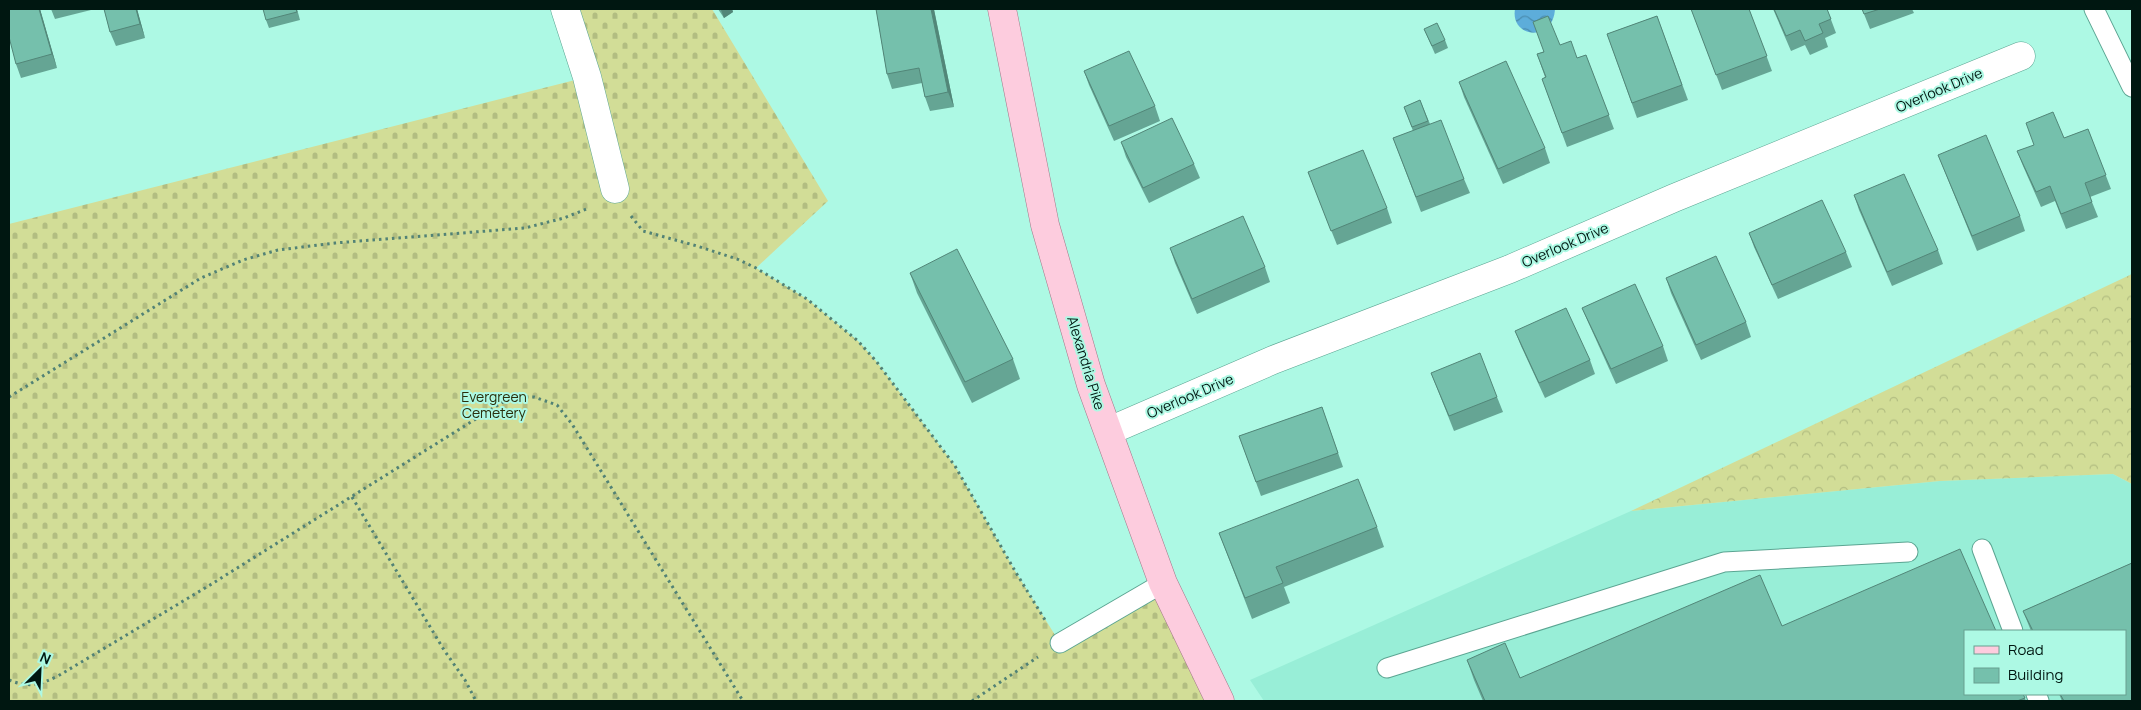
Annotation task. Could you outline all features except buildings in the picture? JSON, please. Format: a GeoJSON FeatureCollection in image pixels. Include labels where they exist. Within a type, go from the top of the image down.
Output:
{"type":"FeatureCollection","features":[{"type":"Feature","properties":{"kind":"main road","name":"Alexandria Pike"},"geometry":{"type":"LineString","coordinates":[[1002,9],[1045,225],[1091,385],[1163,583],[1220,701]]}},
{"type":"Feature","properties":{"kind":"street"},"geometry":{"type":"LineString","coordinates":[[565,9],[587,77],[615,189]]}},
{"type":"Feature","properties":{"kind":"street","name":"Overlook Drive"},"geometry":{"type":"LineString","coordinates":[[1109,431],[1273,360],[1510,269],[1674,198],[2021,56]]}},
{"type":"Feature","properties":{"kind":"lane"},"geometry":{"type":"LineString","coordinates":[[2094,9],[2132,87]]}},
{"type":"Feature","properties":{"kind":"lane"},"geometry":{"type":"LineString","coordinates":[[1982,549],[2013,630]]}},
{"type":"Feature","properties":{"kind":"lane"},"geometry":{"type":"LineString","coordinates":[[1387,668],[1724,562],[1908,552]]}},
{"type":"Feature","properties":{"kind":"lane"},"geometry":{"type":"LineString","coordinates":[[1060,643],[1163,583]]}},
{"type":"Feature","properties":{"kind":"path"},"geometry":{"type":"LineString","coordinates":[[9,397],[200,278],[243,260],[278,250],[335,243],[525,228],[582,212],[597,204],[615,189],[642,231],[737,259],[808,299],[858,341],[876,361],[955,466],[1015,572],[1060,643],[972,701]]}},
{"type":"Feature","properties":{"kind":"path"},"geometry":{"type":"LineString","coordinates":[[9,680],[23,686],[43,684],[58,676],[352,497],[511,397],[534,397],[557,405],[572,424],[743,701]]}},
{"type":"Feature","properties":{"kind":"path"},"geometry":{"type":"LineString","coordinates":[[352,497],[444,650],[465,680],[476,701]]}},
{"type":"Feature","properties":{"kind":"shaded area"},"geometry":{"type":"Polygon","coordinates":[[[2113,474],[2132,484],[2132,701],[1264,701],[1250,680],[1631,511],[1940,481],[2113,474]]]}},
{"type":"Feature","properties":{"kind":"green space","name":"Evergreen Cemetery"},"geometry":{"type":"Polygon","coordinates":[[[565,9],[712,9],[828,201],[756,268],[807,299],[858,341],[876,361],[955,466],[1015,571],[1060,643],[1163,583],[1220,701],[9,701],[9,224],[587,77],[565,9]]]}},
{"type":"Feature","properties":{"kind":"green space"},"geometry":{"type":"Polygon","coordinates":[[[2132,274],[2132,484],[2113,474],[1940,481],[1631,511],[2132,274]]]}},
{"type":"Feature","properties":{"kind":"water"},"geometry":{"type":"Polygon","coordinates":[[[1515,9],[1555,9],[1553,20],[1547,27],[1540,32],[1532,33],[1525,31],[1519,26],[1515,19],[1515,9]]]}}]}
